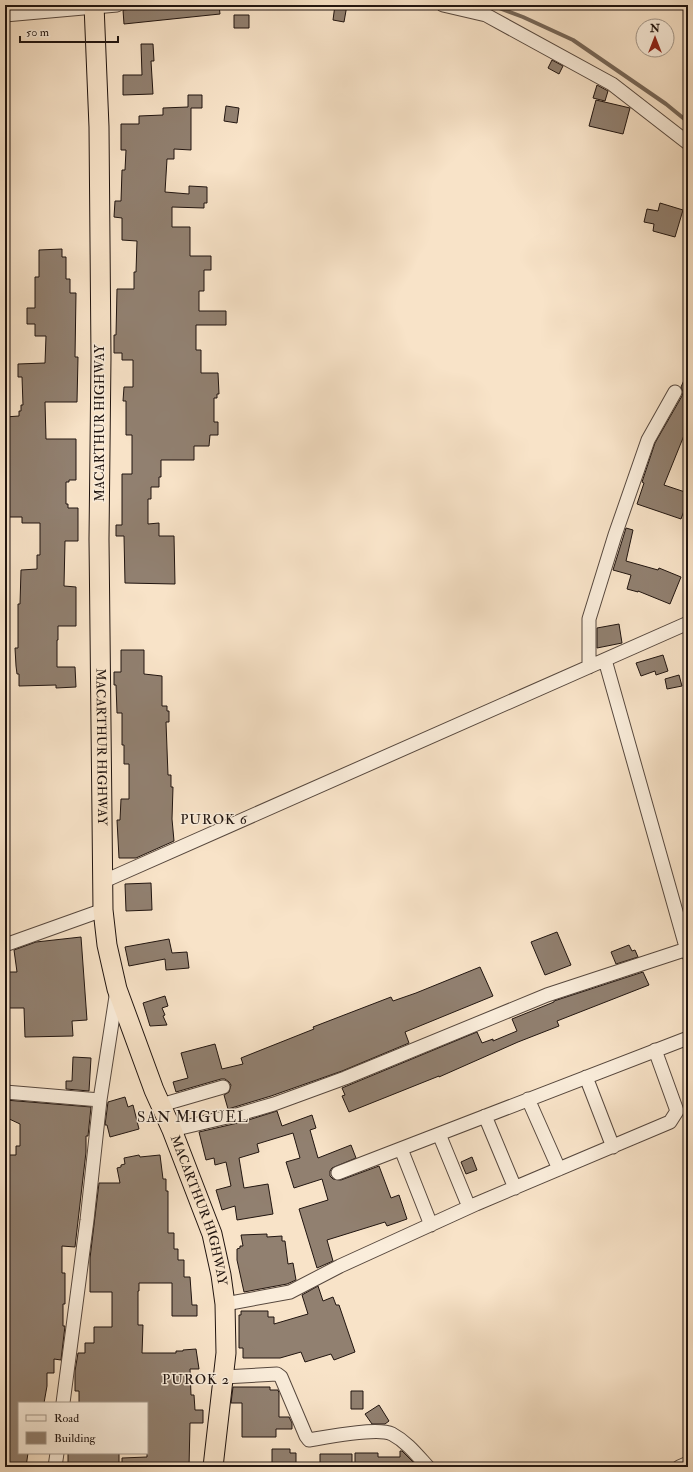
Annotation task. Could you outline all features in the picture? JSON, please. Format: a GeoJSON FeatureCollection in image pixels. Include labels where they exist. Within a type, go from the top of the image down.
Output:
{"type":"FeatureCollection","features":[{"type":"Feature","properties":{"kind":"highway","name":"MACARTHUR HIGHWAY"},"geometry":{"type":"LineString","coordinates":[[94,7],[99,127],[101,357],[99,539],[103,910],[107,945],[117,988],[126,1017],[212,1234],[221,1275],[225,1304],[226,1353],[213,1467]]}},
{"type":"Feature","properties":{"kind":"street"},"geometry":{"type":"LineString","coordinates":[[5,15],[117,5]]}},
{"type":"Feature","properties":{"kind":"street"},"geometry":{"type":"LineString","coordinates":[[443,5],[486,15],[612,84],[688,143]]}},
{"type":"Feature","properties":{"kind":"street"},"geometry":{"type":"LineString","coordinates":[[589,667],[589,619],[615,535],[648,440],[675,392]]}},
{"type":"Feature","properties":{"kind":"street"},"geometry":{"type":"LineString","coordinates":[[102,882],[688,623]]}},
{"type":"Feature","properties":{"kind":"street"},"geometry":{"type":"LineString","coordinates":[[172,1130],[240,1114],[274,1104],[345,1078],[547,996],[687,951],[605,660]]}},
{"type":"Feature","properties":{"kind":"street"},"geometry":{"type":"LineString","coordinates":[[5,946],[103,910]]}},
{"type":"Feature","properties":{"kind":"street"},"geometry":{"type":"LineString","coordinates":[[63,1402],[87,1220],[100,1100],[117,988]]}},
{"type":"Feature","properties":{"kind":"street"},"geometry":{"type":"LineString","coordinates":[[338,1173],[688,1038]]}},
{"type":"Feature","properties":{"kind":"street"},"geometry":{"type":"LineString","coordinates":[[225,1304],[290,1292],[340,1266],[469,1207],[670,1122],[677,1111],[655,1050]]}},
{"type":"Feature","properties":{"kind":"street"},"geometry":{"type":"LineString","coordinates":[[586,1077],[613,1147]]}},
{"type":"Feature","properties":{"kind":"street"},"geometry":{"type":"LineString","coordinates":[[161,1105],[223,1087]]}},
{"type":"Feature","properties":{"kind":"street"},"geometry":{"type":"LineString","coordinates":[[5,1092],[100,1100]]}},
{"type":"Feature","properties":{"kind":"street"},"geometry":{"type":"LineString","coordinates":[[528,1099],[559,1169]]}},
{"type":"Feature","properties":{"kind":"street"},"geometry":{"type":"LineString","coordinates":[[485,1116],[515,1188]]}},
{"type":"Feature","properties":{"kind":"street"},"geometry":{"type":"LineString","coordinates":[[439,1134],[469,1207]]}},
{"type":"Feature","properties":{"kind":"street"},"geometry":{"type":"LineString","coordinates":[[401,1149],[431,1225]]}},
{"type":"Feature","properties":{"kind":"street"},"geometry":{"type":"LineString","coordinates":[[224,1377],[276,1374],[281,1377],[309,1440],[350,1433],[390,1433],[404,1442],[428,1467]]}},
{"type":"Feature","properties":{"kind":"street"},"geometry":{"type":"LineString","coordinates":[[55,1467],[56,1454]]}},
{"type":"Feature","properties":{"kind":"street"},"geometry":{"type":"LineString","coordinates":[[679,1467],[688,1463]]}},
{"type":"Feature","properties":{"kind":"building"},"geometry":{"type":"Polygon","coordinates":[[[171,5],[219,5],[220,14],[124,24],[123,10],[171,5]]]}},
{"type":"Feature","properties":{"kind":"building"},"geometry":{"type":"Polygon","coordinates":[[[335,5],[347,5],[344,22],[333,20],[335,5]]]}},
{"type":"Feature","properties":{"kind":"building"},"geometry":{"type":"Polygon","coordinates":[[[234,15],[249,15],[249,28],[234,28],[234,15]]]}},
{"type":"Feature","properties":{"kind":"building"},"geometry":{"type":"Polygon","coordinates":[[[141,44],[153,44],[154,61],[151,61],[153,94],[123,95],[123,75],[142,75],[141,44]]]}},
{"type":"Feature","properties":{"kind":"building"},"geometry":{"type":"Polygon","coordinates":[[[552,60],[563,66],[559,74],[548,68],[552,60]]]}},
{"type":"Feature","properties":{"kind":"building"},"geometry":{"type":"Polygon","coordinates":[[[597,85],[608,91],[605,101],[593,98],[597,85]]]}},
{"type":"Feature","properties":{"kind":"building"},"geometry":{"type":"Polygon","coordinates":[[[188,95],[202,95],[202,108],[191,108],[191,150],[174,149],[174,159],[167,159],[165,192],[189,194],[189,186],[207,187],[207,203],[204,203],[204,208],[172,207],[172,227],[190,227],[190,256],[211,256],[211,270],[204,270],[204,291],[199,291],[199,311],[226,311],[226,325],[196,325],[196,350],[201,350],[201,373],[218,373],[219,394],[217,394],[217,398],[214,398],[214,422],[218,422],[218,435],[210,435],[209,446],[194,446],[194,460],[161,460],[161,477],[159,477],[159,487],[151,487],[151,499],[148,499],[148,524],[159,523],[159,536],[174,536],[175,584],[125,583],[124,536],[116,536],[116,525],[122,525],[122,474],[132,474],[132,435],[126,435],[126,401],[123,401],[124,387],[133,387],[133,360],[122,360],[122,353],[114,353],[114,335],[116,335],[117,289],[134,289],[137,241],[122,240],[122,218],[114,217],[115,201],[121,201],[122,170],[125,170],[126,150],[121,150],[121,124],[139,124],[139,116],[163,115],[163,108],[188,107],[188,95]]]}},
{"type":"Feature","properties":{"kind":"building"},"geometry":{"type":"Polygon","coordinates":[[[596,100],[630,108],[623,134],[589,126],[596,100]]]}},
{"type":"Feature","properties":{"kind":"building"},"geometry":{"type":"Polygon","coordinates":[[[226,106],[239,108],[237,123],[224,121],[226,106]]]}},
{"type":"Feature","properties":{"kind":"building"},"geometry":{"type":"Polygon","coordinates":[[[660,203],[683,210],[675,237],[653,231],[654,224],[644,222],[647,209],[658,211],[660,203]]]}},
{"type":"Feature","properties":{"kind":"building"},"geometry":{"type":"Polygon","coordinates":[[[62,249],[62,257],[66,257],[66,279],[70,279],[70,293],[76,293],[75,357],[78,357],[77,402],[45,402],[46,439],[76,439],[76,480],[69,480],[69,482],[66,482],[66,504],[68,504],[68,508],[78,508],[78,541],[65,541],[64,586],[76,587],[76,626],[58,626],[57,667],[75,667],[76,687],[56,688],[56,685],[19,686],[19,674],[17,674],[15,648],[18,648],[18,604],[20,604],[21,570],[37,569],[37,555],[40,555],[40,523],[22,523],[22,517],[9,517],[9,512],[5,512],[5,417],[19,416],[21,405],[23,405],[22,377],[18,377],[18,364],[45,363],[46,336],[35,336],[35,324],[27,324],[27,308],[35,308],[35,277],[39,277],[39,250],[62,249]]]}},
{"type":"Feature","properties":{"kind":"building"},"geometry":{"type":"Polygon","coordinates":[[[688,371],[688,434],[685,433],[664,485],[688,493],[688,500],[681,519],[637,504],[644,483],[642,482],[655,443],[682,396],[683,392],[681,387],[688,371]]]}},
{"type":"Feature","properties":{"kind":"building"},"geometry":{"type":"Polygon","coordinates":[[[626,528],[633,530],[626,561],[658,570],[659,568],[681,577],[670,604],[638,591],[627,589],[631,575],[613,570],[626,528]]]}},
{"type":"Feature","properties":{"kind":"building"},"geometry":{"type":"Polygon","coordinates":[[[619,624],[622,643],[597,648],[597,628],[619,624]]]}},
{"type":"Feature","properties":{"kind":"building"},"geometry":{"type":"Polygon","coordinates":[[[121,650],[144,650],[144,674],[162,676],[162,706],[167,706],[167,711],[169,711],[169,722],[166,722],[168,775],[171,775],[171,787],[173,787],[172,819],[174,841],[136,858],[119,858],[117,820],[120,820],[121,799],[129,799],[129,764],[124,764],[124,745],[122,745],[122,713],[117,713],[116,685],[114,685],[114,672],[121,672],[121,650]]]}},
{"type":"Feature","properties":{"kind":"building"},"geometry":{"type":"Polygon","coordinates":[[[663,655],[668,671],[656,675],[655,671],[641,676],[636,663],[663,655]]]}},
{"type":"Feature","properties":{"kind":"building"},"geometry":{"type":"Polygon","coordinates":[[[679,675],[682,686],[667,689],[665,679],[679,675]]]}},
{"type":"Feature","properties":{"kind":"building"},"geometry":{"type":"Polygon","coordinates":[[[151,883],[152,910],[126,911],[125,884],[151,883]]]}},
{"type":"Feature","properties":{"kind":"building"},"geometry":{"type":"Polygon","coordinates":[[[557,932],[571,965],[545,975],[531,942],[557,932]]]}},
{"type":"Feature","properties":{"kind":"building"},"geometry":{"type":"Polygon","coordinates":[[[81,937],[87,1020],[72,1021],[73,1036],[25,1037],[24,1008],[7,1008],[6,972],[17,972],[14,950],[36,942],[81,937]]]}},
{"type":"Feature","properties":{"kind":"building"},"geometry":{"type":"Polygon","coordinates":[[[169,939],[172,953],[187,952],[189,968],[166,970],[165,959],[129,966],[125,947],[169,939]]]}},
{"type":"Feature","properties":{"kind":"building"},"geometry":{"type":"Polygon","coordinates":[[[629,945],[632,951],[635,950],[638,957],[616,964],[611,952],[629,945]]]}},
{"type":"Feature","properties":{"kind":"building"},"geometry":{"type":"Polygon","coordinates":[[[480,967],[493,996],[405,1032],[409,1043],[342,1071],[271,1096],[228,1109],[224,1095],[229,1092],[231,1085],[225,1079],[176,1092],[173,1082],[188,1078],[181,1053],[215,1044],[222,1069],[243,1064],[241,1058],[314,1029],[313,1027],[391,997],[393,1001],[416,993],[480,967]]]}},
{"type":"Feature","properties":{"kind":"building"},"geometry":{"type":"Polygon","coordinates":[[[643,972],[649,985],[557,1021],[559,1026],[518,1042],[439,1077],[349,1112],[342,1096],[345,1095],[342,1088],[477,1032],[482,1043],[493,1039],[493,1041],[517,1031],[512,1019],[554,1001],[643,972]]]}},
{"type":"Feature","properties":{"kind":"building"},"geometry":{"type":"Polygon","coordinates":[[[165,996],[168,1006],[162,1008],[165,1015],[163,1016],[167,1025],[150,1026],[143,1003],[165,996]]]}},
{"type":"Feature","properties":{"kind":"building"},"geometry":{"type":"Polygon","coordinates":[[[73,1057],[91,1058],[89,1091],[66,1089],[66,1081],[72,1081],[73,1057]]]}},
{"type":"Feature","properties":{"kind":"building"},"geometry":{"type":"Polygon","coordinates":[[[125,1097],[128,1107],[133,1105],[139,1129],[110,1137],[107,1125],[105,1125],[108,1102],[125,1097]]]}},
{"type":"Feature","properties":{"kind":"building"},"geometry":{"type":"Polygon","coordinates":[[[5,1100],[91,1107],[88,1136],[86,1136],[86,1152],[75,1247],[62,1246],[62,1273],[65,1273],[63,1326],[65,1326],[61,1360],[54,1359],[54,1373],[47,1373],[47,1386],[44,1402],[18,1402],[18,1454],[28,1454],[26,1467],[5,1467],[5,1155],[16,1155],[16,1146],[20,1146],[20,1124],[5,1117],[5,1100]]]}},
{"type":"Feature","properties":{"kind":"building"},"geometry":{"type":"Polygon","coordinates":[[[277,1111],[282,1126],[312,1115],[316,1128],[310,1130],[318,1158],[351,1145],[356,1158],[332,1168],[330,1171],[330,1176],[333,1179],[341,1180],[379,1166],[391,1198],[399,1195],[407,1219],[387,1226],[385,1222],[327,1240],[333,1261],[317,1268],[299,1209],[328,1200],[322,1179],[294,1188],[286,1162],[300,1158],[293,1133],[257,1144],[259,1152],[239,1158],[244,1188],[268,1184],[273,1214],[237,1220],[235,1206],[222,1210],[216,1190],[231,1186],[226,1162],[215,1165],[214,1158],[206,1160],[199,1132],[242,1122],[277,1111]]]}},
{"type":"Feature","properties":{"kind":"building"},"geometry":{"type":"Polygon","coordinates":[[[139,1155],[140,1157],[160,1155],[163,1179],[166,1179],[166,1191],[168,1191],[168,1233],[174,1233],[174,1249],[178,1249],[178,1260],[184,1260],[184,1277],[190,1277],[192,1305],[197,1305],[197,1316],[172,1316],[172,1283],[139,1283],[138,1325],[143,1325],[142,1353],[176,1353],[176,1351],[196,1349],[199,1369],[190,1369],[191,1395],[194,1395],[195,1410],[203,1410],[203,1423],[190,1423],[189,1467],[122,1467],[122,1458],[147,1457],[148,1402],[79,1402],[79,1391],[75,1391],[75,1371],[78,1353],[85,1353],[85,1343],[94,1343],[94,1327],[112,1327],[112,1292],[90,1292],[90,1258],[99,1183],[120,1183],[117,1168],[125,1164],[124,1158],[139,1155]]]}},
{"type":"Feature","properties":{"kind":"building"},"geometry":{"type":"Polygon","coordinates":[[[472,1157],[477,1170],[466,1174],[461,1162],[472,1157]]]}},
{"type":"Feature","properties":{"kind":"building"},"geometry":{"type":"Polygon","coordinates":[[[267,1234],[267,1237],[282,1236],[282,1241],[285,1241],[288,1264],[293,1263],[296,1280],[287,1284],[244,1292],[237,1260],[237,1249],[240,1248],[240,1246],[243,1246],[241,1235],[267,1234]]]}},
{"type":"Feature","properties":{"kind":"building"},"geometry":{"type":"Polygon","coordinates":[[[318,1286],[323,1301],[333,1297],[336,1305],[339,1305],[355,1352],[334,1360],[331,1354],[305,1362],[301,1352],[280,1358],[243,1358],[243,1348],[239,1348],[239,1315],[241,1315],[241,1311],[268,1311],[268,1317],[274,1317],[274,1324],[308,1314],[302,1295],[318,1286]]]}},
{"type":"Feature","properties":{"kind":"building"},"geometry":{"type":"Polygon","coordinates":[[[233,1387],[270,1387],[270,1390],[278,1390],[279,1417],[289,1417],[292,1423],[292,1429],[276,1429],[276,1437],[242,1437],[242,1403],[231,1403],[233,1387]]]}},
{"type":"Feature","properties":{"kind":"building"},"geometry":{"type":"Polygon","coordinates":[[[351,1391],[363,1391],[363,1409],[351,1409],[351,1391]]]}},
{"type":"Feature","properties":{"kind":"building"},"geometry":{"type":"Polygon","coordinates":[[[379,1405],[389,1421],[385,1424],[372,1424],[365,1414],[379,1405]]]}},
{"type":"Feature","properties":{"kind":"building"},"geometry":{"type":"Polygon","coordinates":[[[272,1449],[290,1449],[290,1453],[296,1453],[296,1464],[291,1464],[291,1467],[272,1467],[272,1449]]]}},
{"type":"Feature","properties":{"kind":"building"},"geometry":{"type":"Polygon","coordinates":[[[400,1451],[402,1451],[413,1462],[413,1467],[373,1467],[373,1463],[355,1463],[355,1453],[378,1453],[378,1457],[400,1457],[400,1451]]]}},
{"type":"Feature","properties":{"kind":"building"},"geometry":{"type":"Polygon","coordinates":[[[68,1454],[119,1454],[119,1467],[68,1467],[68,1454]]]}},
{"type":"Feature","properties":{"kind":"building"},"geometry":{"type":"Polygon","coordinates":[[[320,1454],[352,1454],[352,1467],[320,1467],[320,1454]]]}},
{"type":"Feature","properties":{"kind":"waterway"},"geometry":{"type":"LineString","coordinates":[[491,5],[523,17],[573,40],[666,104],[688,122]]}},
{"type":"Feature","properties":{"kind":"district","name":"PUROK 6"},"geometry":{"type":"Point","coordinates":[214,819]}},
{"type":"Feature","properties":{"kind":"district","name":"SAN MIGUEL"},"geometry":{"type":"Point","coordinates":[193,1117]}},
{"type":"Feature","properties":{"kind":"district","name":"PUROK 2"},"geometry":{"type":"Point","coordinates":[196,1379]}}]}
